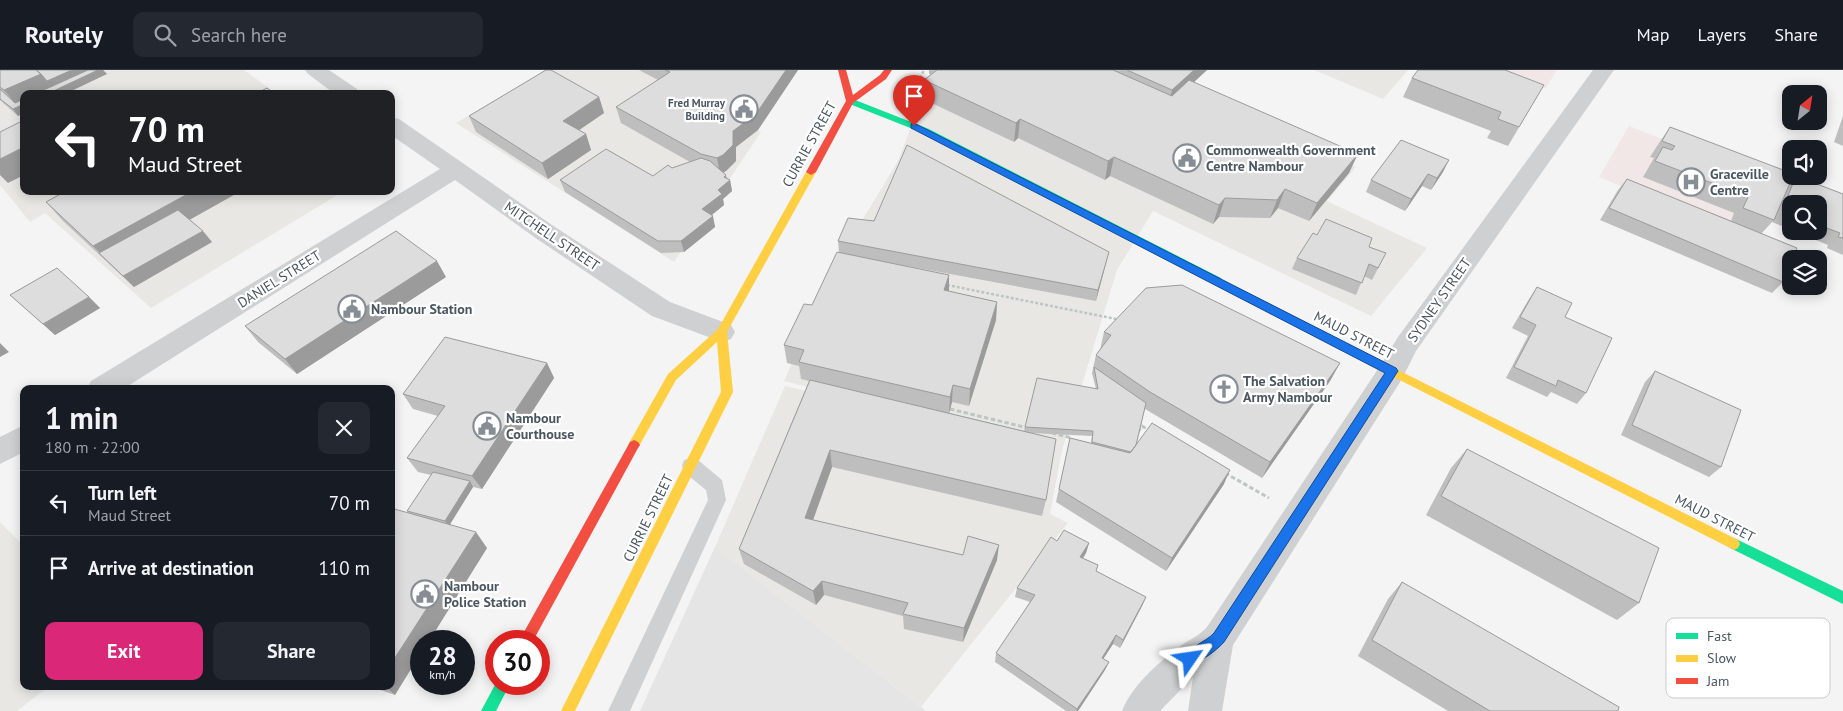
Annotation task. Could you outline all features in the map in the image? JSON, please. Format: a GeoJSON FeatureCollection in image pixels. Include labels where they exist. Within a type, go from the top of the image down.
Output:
{"type":"FeatureCollection","features":[{"type":"Feature","properties":{"kind":"main road","name":"CURRIE STREET"},"geometry":{"type":"LineString","coordinates":[[842,70],[850,101]]}},
{"type":"Feature","properties":{"kind":"main road","name":"CURRIE STREET"},"geometry":{"type":"LineString","coordinates":[[532,630],[672,377],[722,332],[850,101],[883,77],[888,70]]}},
{"type":"Feature","properties":{"kind":"main road","name":"MAUD STREET"},"geometry":{"type":"LineString","coordinates":[[850,101],[926,131],[1392,371],[1843,598]]}},
{"type":"Feature","properties":{"kind":"main road","name":"CURRIE STREET"},"geometry":{"type":"LineString","coordinates":[[568,711],[727,392],[722,332]]}},
{"type":"Feature","properties":{"kind":"main road"},"geometry":{"type":"LineString","coordinates":[[488,711],[496,695]]}},
{"type":"Feature","properties":{"kind":"street"},"geometry":{"type":"LineString","coordinates":[[315,70],[343,90]]}},
{"type":"Feature","properties":{"kind":"street","name":"SYDNEY STREET"},"geometry":{"type":"LineString","coordinates":[[1139,711],[1158,688],[1180,668],[1219,638],[1408,344],[1604,70]]}},
{"type":"Feature","properties":{"kind":"street","name":"MITCHELL STREET"},"geometry":{"type":"LineString","coordinates":[[395,127],[546,233],[661,309],[722,332]]}},
{"type":"Feature","properties":{"kind":"street","name":"DANIEL STREET"},"geometry":{"type":"LineString","coordinates":[[107,385],[457,169]]}},
{"type":"Feature","properties":{"kind":"street"},"geometry":{"type":"LineString","coordinates":[[0,452],[20,440]]}},
{"type":"Feature","properties":{"kind":"street","name":"SYDNEY STREET"},"geometry":{"type":"LineString","coordinates":[[1206,711],[1214,652],[1219,638]]}},
{"type":"Feature","properties":{"kind":"lane"},"geometry":{"type":"LineString","coordinates":[[620,711],[718,500],[715,486],[691,466]]}},
{"type":"Feature","properties":{"kind":"path"},"geometry":{"type":"LineString","coordinates":[[911,96],[924,70]]}},
{"type":"Feature","properties":{"kind":"path"},"geometry":{"type":"LineString","coordinates":[[945,285],[1116,319]]}},
{"type":"Feature","properties":{"kind":"path"},"geometry":{"type":"LineString","coordinates":[[950,409],[1037,430]]}},
{"type":"Feature","properties":{"kind":"path"},"geometry":{"type":"LineString","coordinates":[[1134,423],[1159,436]]}},
{"type":"Feature","properties":{"kind":"path"},"geometry":{"type":"LineString","coordinates":[[1133,439],[1142,426]]}},
{"type":"Feature","properties":{"kind":"path"},"geometry":{"type":"LineString","coordinates":[[1046,432],[1075,439]]}},
{"type":"Feature","properties":{"kind":"path"},"geometry":{"type":"LineString","coordinates":[[1219,470],[1270,498]]}},
{"type":"Feature","properties":{"kind":"shaded area"},"geometry":{"type":"Polygon","coordinates":[[[0,70],[244,70],[272,90],[20,90],[20,195],[337,195],[151,308],[45,213],[30,222],[0,185],[0,70]]]}},
{"type":"Feature","properties":{"kind":"shaded area"},"geometry":{"type":"Polygon","coordinates":[[[546,70],[643,70],[761,132],[674,262],[456,123],[546,70]]]}},
{"type":"Feature","properties":{"kind":"shaded area"},"geometry":{"type":"Polygon","coordinates":[[[933,70],[1189,91],[1356,167],[1327,201],[1427,248],[1371,316],[1153,211],[1117,270],[1062,450],[1050,514],[1068,523],[921,707],[715,547],[785,386],[1015,439],[784,381],[834,267],[898,161],[933,70]]]}},
{"type":"Feature","properties":{"kind":"shaded area"},"geometry":{"type":"Polygon","coordinates":[[[1314,70],[1408,70],[1383,99],[1314,70]]]}},
{"type":"Feature","properties":{"kind":"shaded area"},"geometry":{"type":"Polygon","coordinates":[[[1500,70],[1557,70],[1546,88],[1500,70]]]}},
{"type":"Feature","properties":{"kind":"shaded area","name":"Graceville Centre"},"geometry":{"type":"Polygon","coordinates":[[[1629,126],[1784,186],[1757,243],[1599,177],[1629,126]]]}},
{"type":"Feature","properties":{"kind":"shaded area"},"geometry":{"type":"Polygon","coordinates":[[[0,522],[20,542],[20,690],[44,690],[17,711],[0,711],[0,522]]]}},
{"type":"Feature","properties":{"kind":"shaded area"},"geometry":{"type":"Polygon","coordinates":[[[715,547],[926,711],[640,711],[715,547]]]}},
{"type":"Feature","properties":{"kind":"building"},"geometry":{"type":"Polygon","coordinates":[[[0,70],[36,70],[41,74],[4,90],[0,87],[0,70]]]}},
{"type":"Feature","properties":{"kind":"building"},"geometry":{"type":"Polygon","coordinates":[[[36,70],[72,70],[47,81],[36,70]]]}},
{"type":"Feature","properties":{"kind":"building"},"geometry":{"type":"Polygon","coordinates":[[[88,70],[98,70],[56,90],[44,90],[88,70]]]}},
{"type":"Feature","properties":{"kind":"building"},"geometry":{"type":"Polygon","coordinates":[[[546,70],[551,70],[599,97],[563,121],[586,134],[542,163],[469,116],[546,70]]]}},
{"type":"Feature","properties":{"kind":"building"},"geometry":{"type":"Polygon","coordinates":[[[665,70],[786,70],[756,114],[733,131],[733,145],[717,158],[701,154],[616,107],[670,72],[665,70]]]}},
{"type":"Feature","properties":{"kind":"building","name":"Commonwealth Government Centre Nambour"},"geometry":{"type":"Polygon","coordinates":[[[937,70],[1113,70],[1172,96],[1189,80],[1358,154],[1317,203],[1285,189],[1277,200],[1225,198],[1219,205],[1114,157],[1108,161],[1020,119],[1016,123],[924,80],[937,70]]]}},
{"type":"Feature","properties":{"kind":"building"},"geometry":{"type":"Polygon","coordinates":[[[1127,70],[1194,70],[1172,90],[1127,70]]]}},
{"type":"Feature","properties":{"kind":"building"},"geometry":{"type":"Polygon","coordinates":[[[1418,70],[1505,70],[1544,85],[1519,127],[1498,119],[1501,112],[1412,78],[1418,70]]]}},
{"type":"Feature","properties":{"kind":"building"},"geometry":{"type":"Polygon","coordinates":[[[0,89],[15,103],[20,101],[20,106],[13,109],[0,99],[0,89]]]}},
{"type":"Feature","properties":{"kind":"building"},"geometry":{"type":"Polygon","coordinates":[[[20,122],[20,149],[0,159],[0,132],[20,122]]]}},
{"type":"Feature","properties":{"kind":"building"},"geometry":{"type":"Polygon","coordinates":[[[1670,127],[1782,170],[1782,185],[1789,185],[1785,195],[1782,195],[1782,201],[1774,220],[1743,208],[1748,197],[1655,161],[1663,147],[1672,150],[1675,146],[1662,141],[1670,127]]]}},
{"type":"Feature","properties":{"kind":"building"},"geometry":{"type":"Polygon","coordinates":[[[1401,140],[1449,160],[1437,178],[1428,174],[1411,199],[1371,180],[1401,140]]]}},
{"type":"Feature","properties":{"kind":"building"},"geometry":{"type":"Polygon","coordinates":[[[907,145],[1109,252],[1098,290],[838,241],[848,218],[874,221],[907,145]]]}},
{"type":"Feature","properties":{"kind":"building"},"geometry":{"type":"Polygon","coordinates":[[[606,149],[653,176],[668,165],[672,168],[701,158],[710,161],[726,175],[724,177],[730,180],[718,190],[722,194],[702,209],[713,216],[681,241],[658,241],[560,180],[606,149]]]}},
{"type":"Feature","properties":{"kind":"building"},"geometry":{"type":"Polygon","coordinates":[[[1627,179],[1797,248],[1796,250],[1782,250],[1782,282],[1609,208],[1627,179]]]}},
{"type":"Feature","properties":{"kind":"building"},"geometry":{"type":"Polygon","coordinates":[[[1792,185],[1820,185],[1843,194],[1843,238],[1838,237],[1840,233],[1827,228],[1827,195],[1788,195],[1792,185]]]}},
{"type":"Feature","properties":{"kind":"building"},"geometry":{"type":"Polygon","coordinates":[[[59,195],[186,195],[93,246],[46,202],[59,195]]]}},
{"type":"Feature","properties":{"kind":"building"},"geometry":{"type":"Polygon","coordinates":[[[178,210],[203,231],[123,276],[99,253],[178,210]]]}},
{"type":"Feature","properties":{"kind":"building"},"geometry":{"type":"Polygon","coordinates":[[[1326,219],[1372,238],[1369,247],[1386,253],[1378,268],[1369,264],[1362,283],[1297,258],[1313,233],[1317,235],[1326,219]]]}},
{"type":"Feature","properties":{"kind":"building"},"geometry":{"type":"Polygon","coordinates":[[[396,231],[437,261],[285,359],[245,326],[396,231]]]}},
{"type":"Feature","properties":{"kind":"building"},"geometry":{"type":"Polygon","coordinates":[[[837,252],[949,275],[944,290],[997,302],[970,389],[953,385],[950,397],[799,362],[804,350],[784,345],[804,304],[812,305],[837,252]]]}},
{"type":"Feature","properties":{"kind":"building"},"geometry":{"type":"Polygon","coordinates":[[[57,268],[89,297],[43,324],[10,295],[57,268]]]}},
{"type":"Feature","properties":{"kind":"building"},"geometry":{"type":"Polygon","coordinates":[[[1182,285],[1340,363],[1270,462],[1150,392],[1096,355],[1111,335],[1104,332],[1146,288],[1182,285]]]}},
{"type":"Feature","properties":{"kind":"building"},"geometry":{"type":"Polygon","coordinates":[[[1537,287],[1572,303],[1565,317],[1612,338],[1586,393],[1558,380],[1556,386],[1514,367],[1536,325],[1520,317],[1537,287]]]}},
{"type":"Feature","properties":{"kind":"building","name":"Nambour Courthouse"},"geometry":{"type":"Polygon","coordinates":[[[445,337],[547,363],[472,476],[407,458],[445,406],[403,394],[445,337]]]}},
{"type":"Feature","properties":{"kind":"building"},"geometry":{"type":"Polygon","coordinates":[[[1094,367],[1146,403],[1136,445],[1131,452],[1092,442],[1093,431],[1025,427],[1037,378],[1098,389],[1094,367]]]}},
{"type":"Feature","properties":{"kind":"building"},"geometry":{"type":"Polygon","coordinates":[[[1655,371],[1741,410],[1721,467],[1632,425],[1655,371]]]}},
{"type":"Feature","properties":{"kind":"building"},"geometry":{"type":"Polygon","coordinates":[[[810,380],[1056,439],[1046,500],[830,450],[805,518],[963,555],[968,536],[999,545],[964,628],[903,614],[908,603],[822,581],[813,591],[739,549],[810,380]]]}},
{"type":"Feature","properties":{"kind":"building"},"geometry":{"type":"Polygon","coordinates":[[[1152,423],[1230,470],[1172,558],[1059,489],[1070,438],[1130,453],[1152,423]]]}},
{"type":"Feature","properties":{"kind":"building"},"geometry":{"type":"Polygon","coordinates":[[[1467,449],[1659,548],[1639,603],[1441,496],[1467,449]]]}},
{"type":"Feature","properties":{"kind":"building"},"geometry":{"type":"Polygon","coordinates":[[[433,472],[470,481],[445,521],[407,511],[433,472]]]}},
{"type":"Feature","properties":{"kind":"building"},"geometry":{"type":"Polygon","coordinates":[[[395,509],[476,532],[413,630],[410,630],[410,634],[395,658],[395,509]]]}},
{"type":"Feature","properties":{"kind":"building"},"geometry":{"type":"Polygon","coordinates":[[[1064,530],[1089,543],[1080,557],[1098,565],[1096,571],[1146,597],[1123,640],[1116,635],[1102,658],[1109,662],[1077,709],[996,653],[1035,595],[1017,588],[1051,537],[1057,541],[1064,530]]]}},
{"type":"Feature","properties":{"kind":"building"},"geometry":{"type":"Polygon","coordinates":[[[1402,582],[1619,707],[1618,711],[1490,711],[1372,640],[1402,582]]]}},
{"type":"Feature","properties":{"kind":"traffic: fast"},"geometry":{"type":"LineString","coordinates":[[850,101],[926,131],[1217,281]]}},
{"type":"Feature","properties":{"kind":"traffic: fast"},"geometry":{"type":"LineString","coordinates":[[1734,544],[1843,598]]}},
{"type":"Feature","properties":{"kind":"traffic: fast"},"geometry":{"type":"LineString","coordinates":[[488,711],[497,695]]}},
{"type":"Feature","properties":{"kind":"traffic: slow"},"geometry":{"type":"LineString","coordinates":[[634,445],[672,377],[722,332],[811,172]]}},
{"type":"Feature","properties":{"kind":"traffic: slow"},"geometry":{"type":"LineString","coordinates":[[568,711],[727,392],[722,332]]}},
{"type":"Feature","properties":{"kind":"traffic: slow"},"geometry":{"type":"LineString","coordinates":[[1384,367],[1734,544]]}},
{"type":"Feature","properties":{"kind":"traffic: jam"},"geometry":{"type":"LineString","coordinates":[[842,70],[850,101]]}},
{"type":"Feature","properties":{"kind":"traffic: jam"},"geometry":{"type":"LineString","coordinates":[[811,172],[850,101],[883,77],[888,70]]}},
{"type":"Feature","properties":{"kind":"traffic: jam"},"geometry":{"type":"LineString","coordinates":[[1217,281],[1384,367]]}},
{"type":"Feature","properties":{"kind":"traffic: jam"},"geometry":{"type":"LineString","coordinates":[[532,630],[634,445]]}},
{"type":"Feature","properties":{"kind":"place","name":"Fred Murray Building"},"geometry":{"type":"Point","coordinates":[744,109]}},
{"type":"Feature","properties":{"kind":"place","name":"Commonwealth Government Centre Nambour"},"geometry":{"type":"Point","coordinates":[1187,158]}},
{"type":"Feature","properties":{"kind":"place","name":"Graceville Centre"},"geometry":{"type":"Point","coordinates":[1691,182]}},
{"type":"Feature","properties":{"kind":"place","name":"Nambour Station"},"geometry":{"type":"Point","coordinates":[352,309]}},
{"type":"Feature","properties":{"kind":"place","name":"The Salvation Army Nambour"},"geometry":{"type":"Point","coordinates":[1224,389]}},
{"type":"Feature","properties":{"kind":"place","name":"Nambour Courthouse"},"geometry":{"type":"Point","coordinates":[487,426]}},
{"type":"Feature","properties":{"kind":"place","name":"Nambour Police Station"},"geometry":{"type":"Point","coordinates":[425,594]}},
{"type":"Feature","properties":{"kind":"route"},"geometry":{"type":"LineString","coordinates":[[914,126],[1392,371],[1219,638],[1190,659]]}}]}
